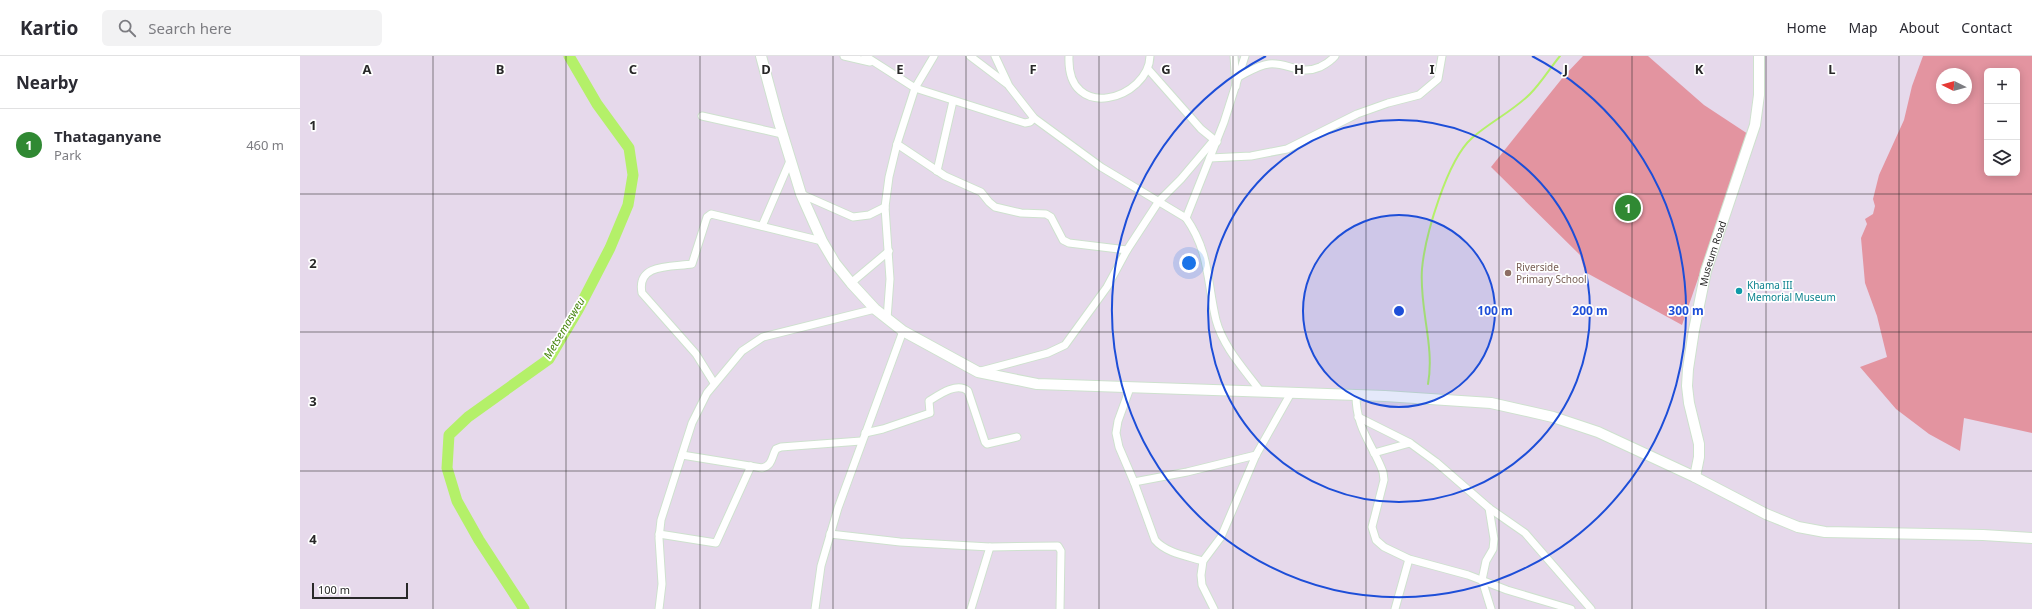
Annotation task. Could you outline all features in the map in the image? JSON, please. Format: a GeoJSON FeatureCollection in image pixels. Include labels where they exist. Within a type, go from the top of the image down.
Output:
{"type":"FeatureCollection","features":[{"type":"Feature","properties":{"kind":"street"},"geometry":{"type":"LineString","coordinates":[[762,56],[782,134],[801,194],[822,241],[851,284],[875,309],[903,331],[941,354],[978,372],[1037,384],[1356,395],[1491,403],[1553,417],[1598,432],[1695,477],[1766,514],[1798,527],[1824,532],[1983,534],[2032,538]]}},
{"type":"Feature","properties":{"kind":"street"},"geometry":{"type":"LineString","coordinates":[[844,56],[873,62]]}},
{"type":"Feature","properties":{"kind":"street"},"geometry":{"type":"LineString","coordinates":[[865,56],[915,88],[953,102],[1025,123],[1030,122],[1034,118]]}},
{"type":"Feature","properties":{"kind":"street"},"geometry":{"type":"LineString","coordinates":[[887,319],[890,279],[885,207],[889,177],[897,144],[915,88],[934,56]]}},
{"type":"Feature","properties":{"kind":"street"},"geometry":{"type":"LineString","coordinates":[[970,56],[1009,86]]}},
{"type":"Feature","properties":{"kind":"street"},"geometry":{"type":"LineString","coordinates":[[995,56],[1009,86],[1034,118],[1101,167],[1186,218],[1192,227],[1207,265],[1216,320],[1224,340],[1261,392]]}},
{"type":"Feature","properties":{"kind":"street"},"geometry":{"type":"LineString","coordinates":[[1069,56],[1068,69],[1076,88],[1085,95],[1097,99],[1108,98],[1120,94],[1141,78],[1148,69],[1150,56]]}},
{"type":"Feature","properties":{"kind":"street"},"geometry":{"type":"LineString","coordinates":[[1234,56],[1236,88]]}},
{"type":"Feature","properties":{"kind":"street"},"geometry":{"type":"LineString","coordinates":[[1186,218],[1236,88],[1245,56]]}},
{"type":"Feature","properties":{"kind":"street"},"geometry":{"type":"LineString","coordinates":[[1240,76],[1267,64],[1276,64],[1304,71],[1314,70],[1335,56]]}},
{"type":"Feature","properties":{"kind":"street"},"geometry":{"type":"LineString","coordinates":[[1210,158],[1251,156],[1287,149],[1357,114],[1388,103],[1409,99],[1419,95],[1438,79],[1442,56]]}},
{"type":"Feature","properties":{"kind":"street","name":"Museum Road"},"geometry":{"type":"LineString","coordinates":[[1695,477],[1699,457],[1699,444],[1689,403],[1687,386],[1688,369],[1706,271],[1755,125],[1759,95],[1759,56]]}},
{"type":"Feature","properties":{"kind":"street"},"geometry":{"type":"LineString","coordinates":[[1148,69],[1178,105],[1215,141]]}},
{"type":"Feature","properties":{"kind":"street"},"geometry":{"type":"LineString","coordinates":[[937,171],[953,102]]}},
{"type":"Feature","properties":{"kind":"street"},"geometry":{"type":"LineString","coordinates":[[702,116],[782,134]]}},
{"type":"Feature","properties":{"kind":"street"},"geometry":{"type":"LineString","coordinates":[[978,372],[1048,353],[1065,345],[1106,287],[1158,201],[1181,179],[1215,141]]}},
{"type":"Feature","properties":{"kind":"street"},"geometry":{"type":"LineString","coordinates":[[897,144],[937,171],[981,192],[989,202],[995,206],[1021,213],[1046,214],[1051,217],[1063,240],[1069,243],[1127,250]]}},
{"type":"Feature","properties":{"kind":"street"},"geometry":{"type":"LineString","coordinates":[[762,226],[790,161]]}},
{"type":"Feature","properties":{"kind":"street"},"geometry":{"type":"LineString","coordinates":[[801,194],[853,217],[869,215],[885,207]]}},
{"type":"Feature","properties":{"kind":"street"},"geometry":{"type":"LineString","coordinates":[[714,383],[696,354],[642,293],[642,278],[647,272],[654,269],[692,264],[708,214],[822,241]]}},
{"type":"Feature","properties":{"kind":"street"},"geometry":{"type":"LineString","coordinates":[[851,284],[889,251]]}},
{"type":"Feature","properties":{"kind":"street"},"geometry":{"type":"LineString","coordinates":[[659,609],[662,584],[659,534],[668,496],[692,423],[707,392],[742,351],[763,337],[875,309]]}},
{"type":"Feature","properties":{"kind":"street"},"geometry":{"type":"LineString","coordinates":[[815,609],[821,566],[830,534],[861,441],[903,331]]}},
{"type":"Feature","properties":{"kind":"street"},"geometry":{"type":"LineString","coordinates":[[864,433],[883,429],[930,413],[929,401],[957,387],[964,388],[968,391],[985,442],[987,444],[1017,437]]}},
{"type":"Feature","properties":{"kind":"street"},"geometry":{"type":"LineString","coordinates":[[1130,388],[1118,421],[1116,433],[1119,447],[1134,482],[1155,540],[1160,546],[1203,561]]}},
{"type":"Feature","properties":{"kind":"street"},"geometry":{"type":"LineString","coordinates":[[1214,609],[1202,585],[1201,574],[1203,561],[1221,537],[1256,455],[1291,393]]}},
{"type":"Feature","properties":{"kind":"street"},"geometry":{"type":"LineString","coordinates":[[1356,395],[1358,418],[1361,428],[1381,466],[1384,480],[1372,520],[1372,532],[1376,540],[1384,547],[1409,559],[1482,580],[1572,609]]}},
{"type":"Feature","properties":{"kind":"street"},"geometry":{"type":"LineString","coordinates":[[1358,418],[1410,443],[1436,462],[1489,508],[1532,540],[1591,609]]}},
{"type":"Feature","properties":{"kind":"street"},"geometry":{"type":"LineString","coordinates":[[682,455],[762,468],[771,463],[776,449],[781,447],[861,441]]}},
{"type":"Feature","properties":{"kind":"street"},"geometry":{"type":"LineString","coordinates":[[1374,453],[1410,443]]}},
{"type":"Feature","properties":{"kind":"street"},"geometry":{"type":"LineString","coordinates":[[1134,482],[1187,472],[1256,455]]}},
{"type":"Feature","properties":{"kind":"street"},"geometry":{"type":"LineString","coordinates":[[659,534],[716,543],[751,466]]}},
{"type":"Feature","properties":{"kind":"street"},"geometry":{"type":"LineString","coordinates":[[1489,508],[1494,539],[1493,549],[1486,560],[1482,580],[1491,609]]}},
{"type":"Feature","properties":{"kind":"street"},"geometry":{"type":"LineString","coordinates":[[830,534],[900,542],[990,547],[1052,545],[1060,548],[1060,609]]}},
{"type":"Feature","properties":{"kind":"street"},"geometry":{"type":"LineString","coordinates":[[971,609],[990,547]]}},
{"type":"Feature","properties":{"kind":"street"},"geometry":{"type":"LineString","coordinates":[[1395,609],[1409,559]]}},
{"type":"Feature","properties":{"kind":"shaded area"},"geometry":{"type":"Polygon","coordinates":[[[1583,56],[1648,56],[1704,105],[1748,134],[1682,325],[1585,272],[1580,255],[1491,167],[1564,76],[1583,56]]]}},
{"type":"Feature","properties":{"kind":"shaded area"},"geometry":{"type":"Polygon","coordinates":[[[1923,56],[2032,56],[2032,433],[1964,418],[1960,451],[1929,434],[1896,409],[1860,367],[1887,357],[1877,316],[1865,283],[1861,238],[1867,224],[1865,219],[1873,214],[1875,206],[1873,199],[1879,175],[1904,120],[1912,86],[1923,56]]]}},
{"type":"Feature","properties":{"kind":"waterway","name":"Metsemasweu"},"geometry":{"type":"LineString","coordinates":[[524,609],[479,540],[457,501],[447,468],[449,435],[468,417],[549,359],[578,310],[610,248],[628,205],[633,175],[629,148],[597,104],[569,56]]}},
{"type":"Feature","properties":{"kind":"waterway"},"geometry":{"type":"LineString","coordinates":[[1428,384],[1430,355],[1423,298],[1422,269],[1433,219],[1446,180],[1454,163],[1472,138],[1530,94],[1560,56]]}},
{"type":"Feature","properties":{"kind":"place","name":"Thataganyane"},"geometry":{"type":"Point","coordinates":[1628,208]}},
{"type":"Feature","properties":{"kind":"place","name":"Riverside Primary School"},"geometry":{"type":"Point","coordinates":[1508,273]}},
{"type":"Feature","properties":{"kind":"place","name":"Khama III Memorial Museum"},"geometry":{"type":"Point","coordinates":[1739,291]}}]}
